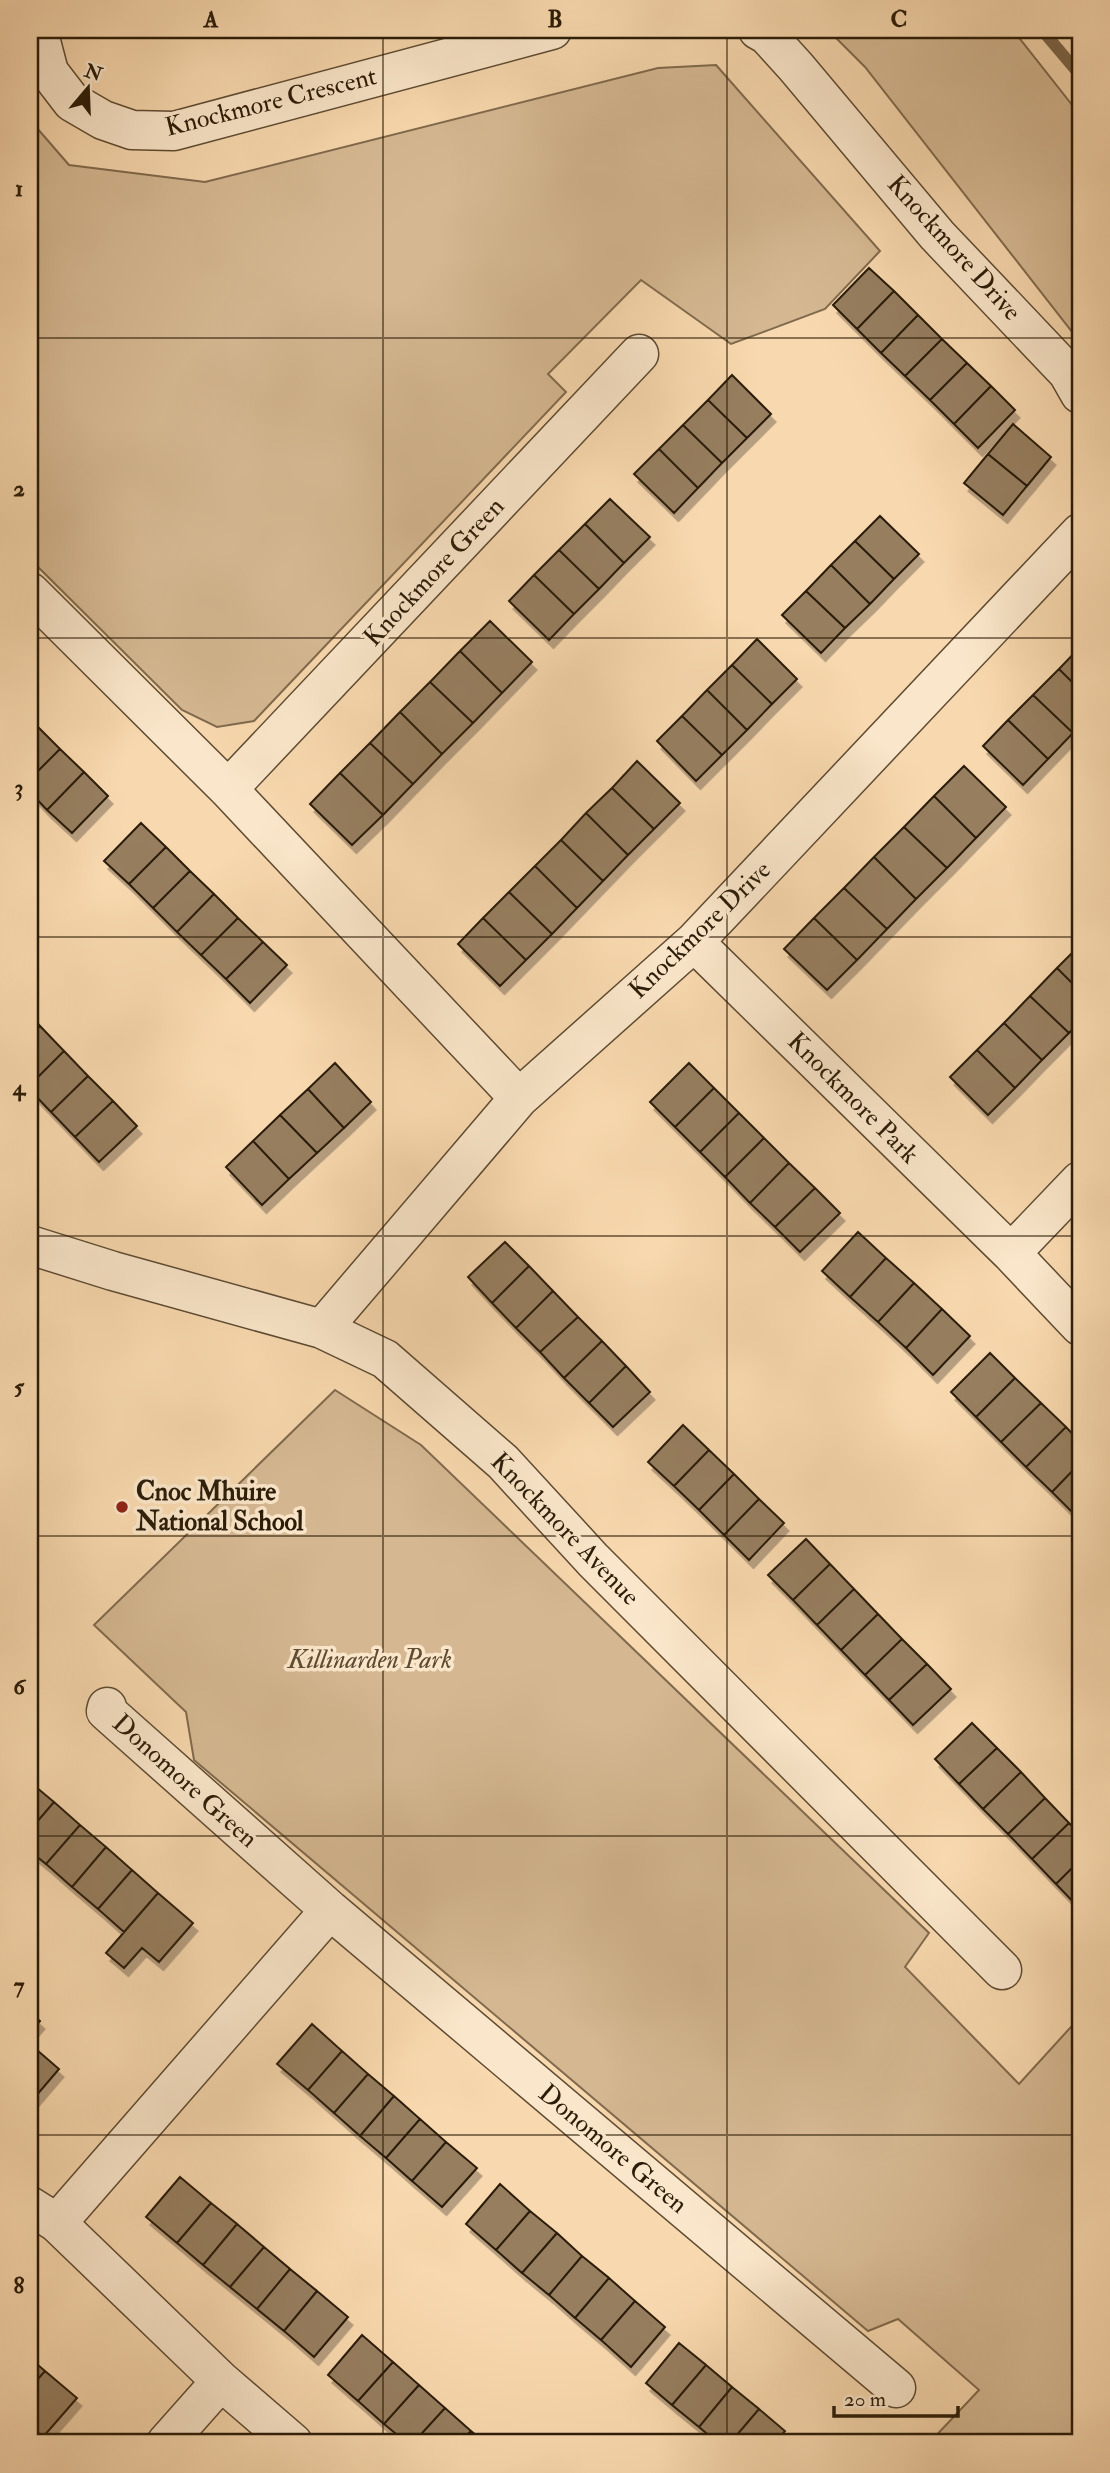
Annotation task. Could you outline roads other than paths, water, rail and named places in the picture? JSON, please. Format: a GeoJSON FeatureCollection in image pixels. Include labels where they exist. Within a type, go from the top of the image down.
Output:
{"type":"FeatureCollection","features":[{"type":"Feature","properties":{"kind":"street","name":"Knockmore Crescent"},"geometry":{"type":"LineString","coordinates":[[38,30],[49,72],[72,102],[103,120],[132,130],[174,131],[552,30]]}},
{"type":"Feature","properties":{"kind":"street","name":"Knockmore Drive"},"geometry":{"type":"LineString","coordinates":[[758,30],[767,35],[826,102],[937,235],[1068,373],[1080,394]]}},
{"type":"Feature","properties":{"kind":"street","name":"Knockmore Green"},"geometry":{"type":"LineString","coordinates":[[228,789],[639,354]]}},
{"type":"Feature","properties":{"kind":"street","name":"Knockmore Drive"},"geometry":{"type":"LineString","coordinates":[[322,1329],[519,1098],[694,942],[1080,533]]}},
{"type":"Feature","properties":{"kind":"street"},"geometry":{"type":"LineString","coordinates":[[30,592],[228,789],[519,1098]]}},
{"type":"Feature","properties":{"kind":"street","name":"Knockmore Park"},"geometry":{"type":"LineString","coordinates":[[694,942],[1011,1253],[1080,1326]]}},
{"type":"Feature","properties":{"kind":"street"},"geometry":{"type":"LineString","coordinates":[[1011,1253],[1080,1181]]}},
{"type":"Feature","properties":{"kind":"street","name":"Knockmore Avenue"},"geometry":{"type":"LineString","coordinates":[[30,1245],[322,1329],[386,1359],[503,1462],[593,1560],[1002,1970]]}},
{"type":"Feature","properties":{"kind":"street","name":"Donomore Green"},"geometry":{"type":"LineString","coordinates":[[107,1707],[106,1711],[330,1910],[896,2388]]}},
{"type":"Feature","properties":{"kind":"street"},"geometry":{"type":"LineString","coordinates":[[293,2443],[221,2381],[43,2215],[330,1910]]}},
{"type":"Feature","properties":{"kind":"street"},"geometry":{"type":"LineString","coordinates":[[166,2443],[221,2381]]}},
{"type":"Feature","properties":{"kind":"waterway"},"geometry":{"type":"LineString","coordinates":[[1042,30],[1080,75]]}},
{"type":"Feature","properties":{"kind":"place","name":"Cnoc Mhuire National School"},"geometry":{"type":"Point","coordinates":[122,1507]}},
{"type":"Feature","properties":{"kind":"park label","name":"Killinarden Park"},"geometry":{"type":"Point","coordinates":[370,1660]}}]}
